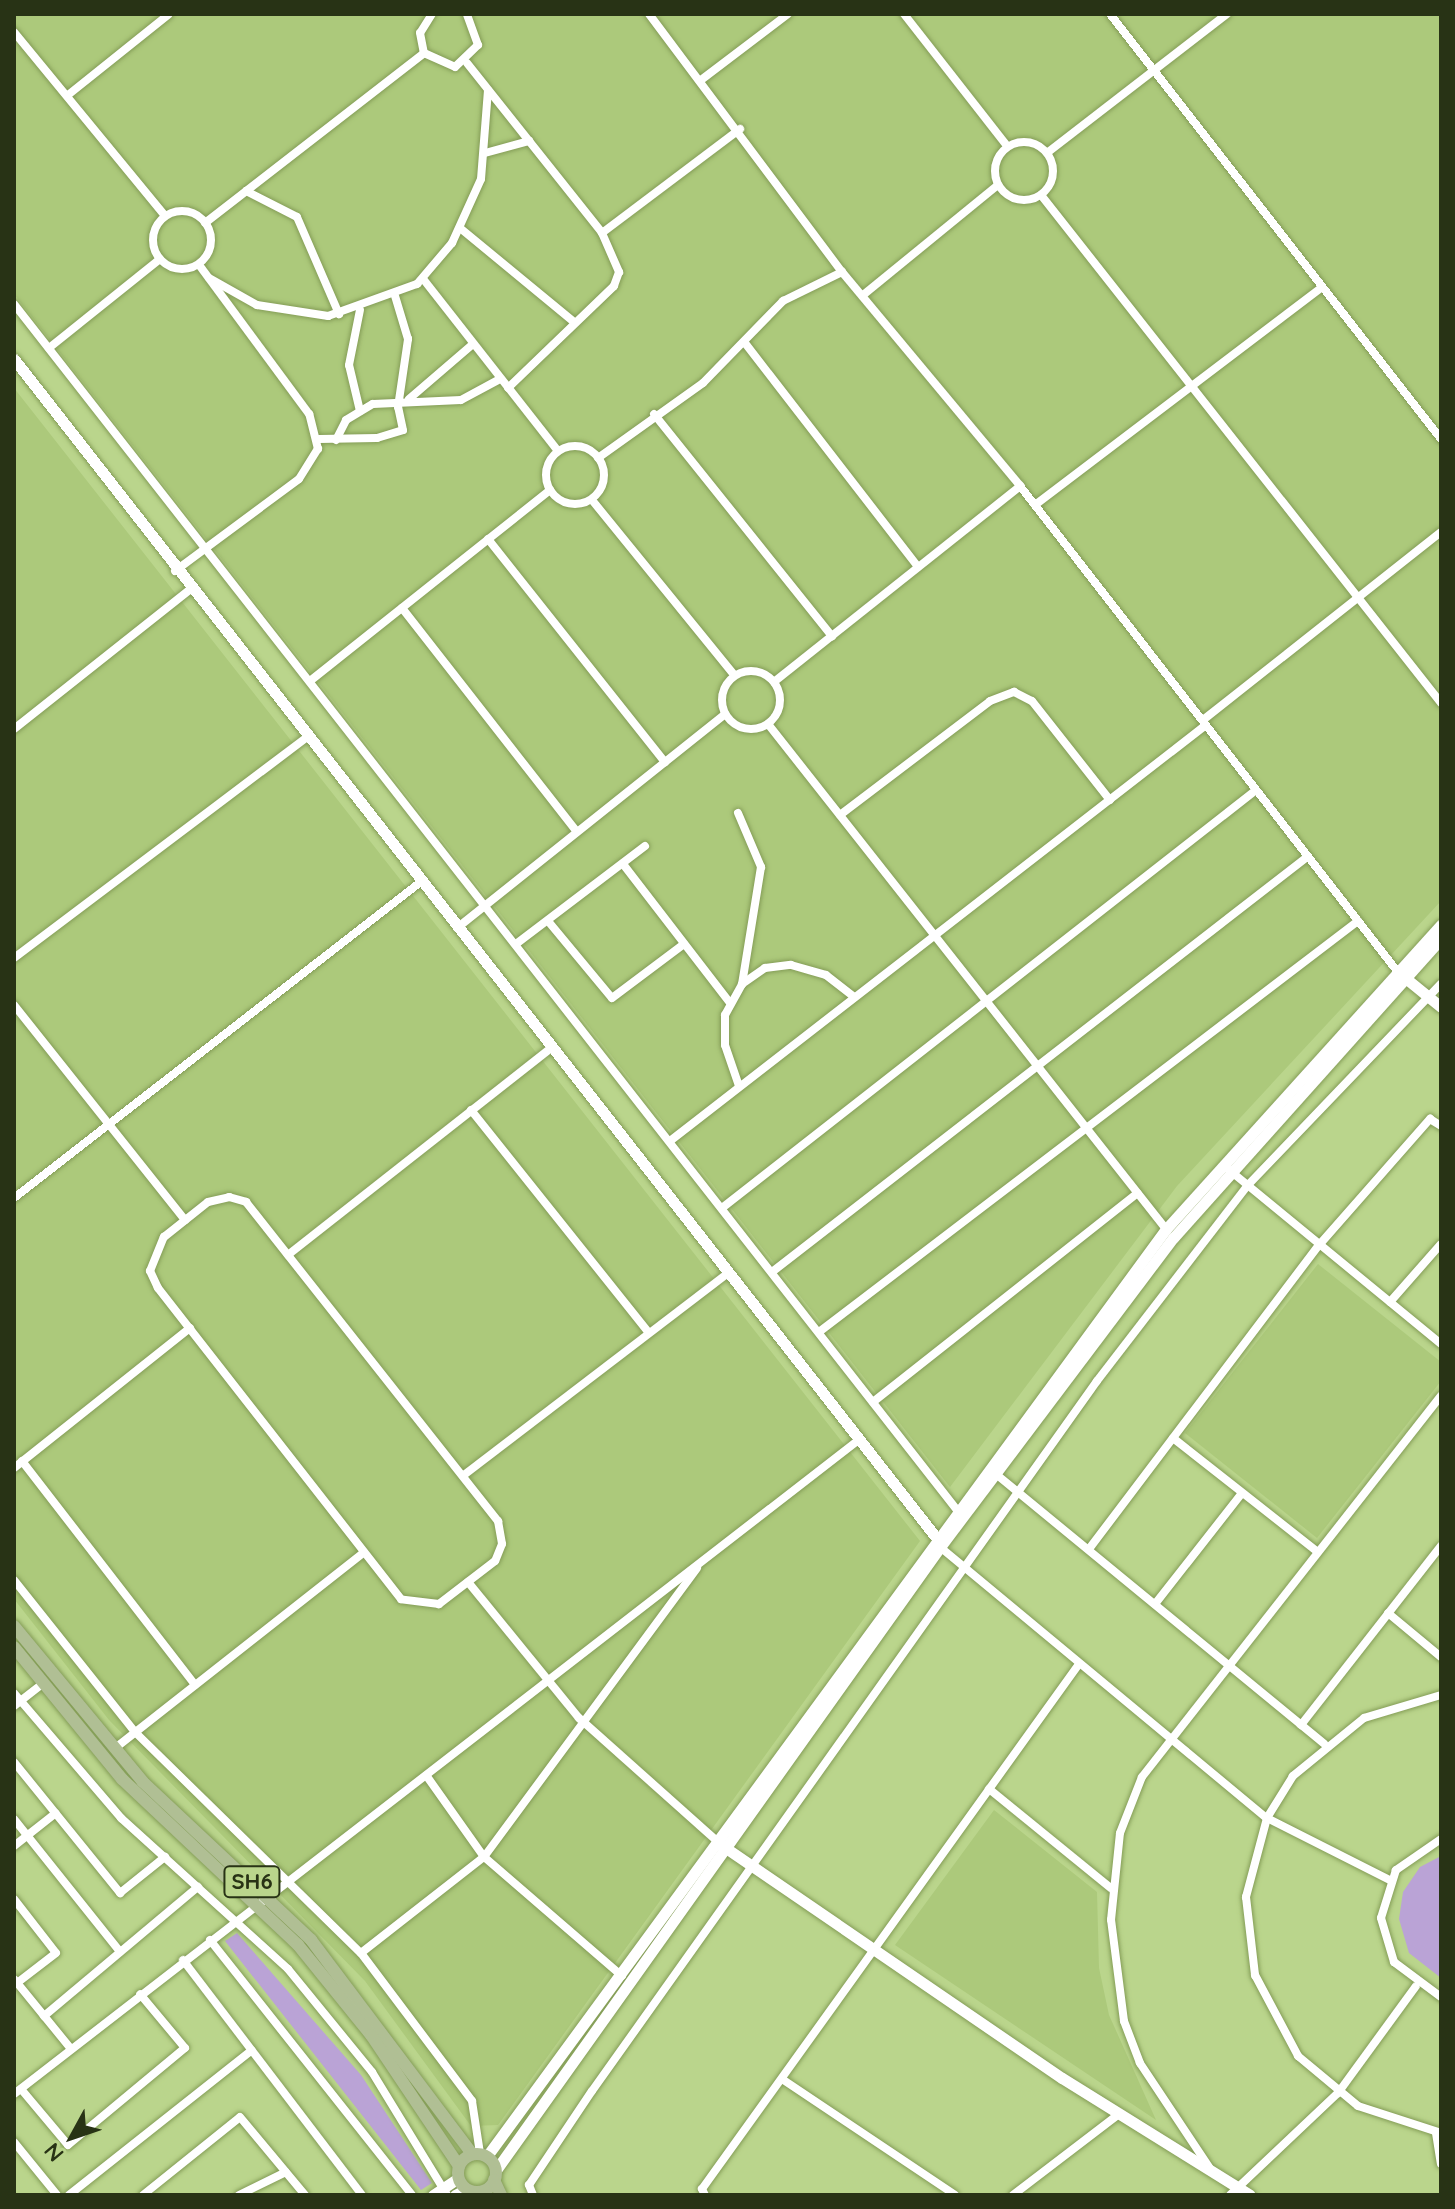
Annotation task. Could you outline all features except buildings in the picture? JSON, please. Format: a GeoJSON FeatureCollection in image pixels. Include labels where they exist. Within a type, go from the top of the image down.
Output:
{"type":"FeatureCollection","features":[{"type":"Feature","properties":{"kind":"main road","name":"SH6"},"geometry":{"type":"LineString","coordinates":[[14,1626],[113,1750],[263,1900],[382,2027],[495,2175],[501,2195]]}},
{"type":"Feature","properties":{"kind":"main road","name":"SH6"},"geometry":{"type":"LineString","coordinates":[[14,1647],[122,1779],[263,1900],[371,2035],[458,2188]]}},
{"type":"Feature","properties":{"kind":"main road"},"geometry":{"type":"LineString","coordinates":[[458,2188],[480,2154]]}},
{"type":"Feature","properties":{"kind":"main road"},"geometry":{"type":"LineString","coordinates":[[458,2188],[495,2175]]}},
{"type":"Feature","properties":{"kind":"street"},"geometry":{"type":"LineString","coordinates":[[68,95],[169,14]]}},
{"type":"Feature","properties":{"kind":"street"},"geometry":{"type":"LineString","coordinates":[[432,14],[420,33],[424,53],[443,67],[467,63],[478,45],[470,17],[481,14]]}},
{"type":"Feature","properties":{"kind":"street"},"geometry":{"type":"LineString","coordinates":[[649,14],[740,129],[842,272],[1020,486],[1400,974],[1441,1007]]}},
{"type":"Feature","properties":{"kind":"street"},"geometry":{"type":"LineString","coordinates":[[701,80],[788,14]]}},
{"type":"Feature","properties":{"kind":"street"},"geometry":{"type":"LineString","coordinates":[[904,14],[1007,146]]}},
{"type":"Feature","properties":{"kind":"street"},"geometry":{"type":"LineString","coordinates":[[1110,14],[1441,439]]}},
{"type":"Feature","properties":{"kind":"street"},"geometry":{"type":"LineString","coordinates":[[1047,153],[1227,14]]}},
{"type":"Feature","properties":{"kind":"street"},"geometry":{"type":"LineString","coordinates":[[14,32],[165,216]]}},
{"type":"Feature","properties":{"kind":"street"},"geometry":{"type":"LineString","coordinates":[[205,223],[424,53]]}},
{"type":"Feature","properties":{"kind":"street"},"geometry":{"type":"LineString","coordinates":[[467,63],[602,233],[619,280],[573,321],[508,388]]}},
{"type":"Feature","properties":{"kind":"street"},"geometry":{"type":"LineString","coordinates":[[209,278],[257,305],[339,314],[360,310],[395,296],[424,280],[460,228],[485,153],[488,90]]}},
{"type":"Feature","properties":{"kind":"street"},"geometry":{"type":"LineString","coordinates":[[602,233],[740,129]]}},
{"type":"Feature","properties":{"kind":"street"},"geometry":{"type":"LineString","coordinates":[[485,153],[529,141]]}},
{"type":"Feature","properties":{"kind":"street"},"geometry":{"type":"LineString","coordinates":[[1031,142],[1047,153],[1053,178],[1041,195],[1018,200],[998,185],[995,165],[1007,146],[1031,142]]}},
{"type":"Feature","properties":{"kind":"street"},"geometry":{"type":"LineString","coordinates":[[863,295],[998,185]]}},
{"type":"Feature","properties":{"kind":"street"},"geometry":{"type":"LineString","coordinates":[[246,191],[297,217],[339,314]]}},
{"type":"Feature","properties":{"kind":"street"},"geometry":{"type":"LineString","coordinates":[[1041,195],[1441,703]]}},
{"type":"Feature","properties":{"kind":"street"},"geometry":{"type":"LineString","coordinates":[[188,211],[205,223],[211,247],[199,265],[175,269],[160,259],[153,235],[165,216],[188,211]]}},
{"type":"Feature","properties":{"kind":"street"},"geometry":{"type":"LineString","coordinates":[[460,228],[573,321]]}},
{"type":"Feature","properties":{"kind":"street"},"geometry":{"type":"LineString","coordinates":[[49,348],[160,259]]}},
{"type":"Feature","properties":{"kind":"street"},"geometry":{"type":"LineString","coordinates":[[176,570],[299,479],[319,439],[309,414],[199,265]]}},
{"type":"Feature","properties":{"kind":"street"},"geometry":{"type":"LineString","coordinates":[[598,458],[654,414],[703,383],[783,301],[842,272]]}},
{"type":"Feature","properties":{"kind":"street"},"geometry":{"type":"LineString","coordinates":[[424,280],[558,451]]}},
{"type":"Feature","properties":{"kind":"street"},"geometry":{"type":"LineString","coordinates":[[1035,505],[1322,287]]}},
{"type":"Feature","properties":{"kind":"street"},"geometry":{"type":"LineString","coordinates":[[319,439],[336,440],[400,432],[408,339],[395,296]]}},
{"type":"Feature","properties":{"kind":"street"},"geometry":{"type":"LineString","coordinates":[[14,304],[956,1509]]}},
{"type":"Feature","properties":{"kind":"street"},"geometry":{"type":"LineString","coordinates":[[360,310],[349,365],[360,411]]}},
{"type":"Feature","properties":{"kind":"street"},"geometry":{"type":"LineString","coordinates":[[745,343],[918,567]]}},
{"type":"Feature","properties":{"kind":"street"},"geometry":{"type":"LineString","coordinates":[[404,399],[473,344]]}},
{"type":"Feature","properties":{"kind":"street"},"geometry":{"type":"LineString","coordinates":[[14,359],[176,570]]}},
{"type":"Feature","properties":{"kind":"street"},"geometry":{"type":"LineString","coordinates":[[14,367],[940,1544],[965,1570],[1267,1818],[1390,1880]]}},
{"type":"Feature","properties":{"kind":"street"},"geometry":{"type":"LineString","coordinates":[[336,440],[360,411],[404,399],[461,400],[500,379]]}},
{"type":"Feature","properties":{"kind":"street"},"geometry":{"type":"LineString","coordinates":[[654,414],[832,636]]}},
{"type":"Feature","properties":{"kind":"street"},"geometry":{"type":"LineString","coordinates":[[582,446],[598,458],[604,483],[592,500],[569,504],[550,490],[546,470],[558,451],[582,446]]}},
{"type":"Feature","properties":{"kind":"street"},"geometry":{"type":"LineString","coordinates":[[774,682],[1020,486]]}},
{"type":"Feature","properties":{"kind":"street"},"geometry":{"type":"LineString","coordinates":[[310,681],[550,490]]}},
{"type":"Feature","properties":{"kind":"street"},"geometry":{"type":"LineString","coordinates":[[592,500],[734,675]]}},
{"type":"Feature","properties":{"kind":"street"},"geometry":{"type":"LineString","coordinates":[[670,1141],[1110,800],[1441,532]]}},
{"type":"Feature","properties":{"kind":"street"},"geometry":{"type":"LineString","coordinates":[[488,539],[665,762]]}},
{"type":"Feature","properties":{"kind":"street"},"geometry":{"type":"LineString","coordinates":[[14,729],[191,589]]}},
{"type":"Feature","properties":{"kind":"street"},"geometry":{"type":"LineString","coordinates":[[402,608],[577,832]]}},
{"type":"Feature","properties":{"kind":"street"},"geometry":{"type":"LineString","coordinates":[[757,671],[774,682],[780,707],[768,724],[744,729],[725,714],[722,694],[734,675],[757,671]]}},
{"type":"Feature","properties":{"kind":"street"},"geometry":{"type":"LineString","coordinates":[[840,815],[990,701],[1014,692],[1032,701],[1110,800]]}},
{"type":"Feature","properties":{"kind":"street"},"geometry":{"type":"LineString","coordinates":[[456,928],[725,714]]}},
{"type":"Feature","properties":{"kind":"street"},"geometry":{"type":"LineString","coordinates":[[768,724],[1166,1229]]}},
{"type":"Feature","properties":{"kind":"street"},"geometry":{"type":"LineString","coordinates":[[14,958],[307,738]]}},
{"type":"Feature","properties":{"kind":"street"},"geometry":{"type":"LineString","coordinates":[[722,1208],[1256,790]]}},
{"type":"Feature","properties":{"kind":"street"},"geometry":{"type":"LineString","coordinates":[[738,813],[761,867],[742,984]]}},
{"type":"Feature","properties":{"kind":"street"},"geometry":{"type":"LineString","coordinates":[[516,944],[645,846]]}},
{"type":"Feature","properties":{"kind":"street"},"geometry":{"type":"LineString","coordinates":[[772,1272],[1307,857]]}},
{"type":"Feature","properties":{"kind":"street"},"geometry":{"type":"LineString","coordinates":[[623,864],[730,1003]]}},
{"type":"Feature","properties":{"kind":"street"},"geometry":{"type":"LineString","coordinates":[[14,1198],[420,883]]}},
{"type":"Feature","properties":{"kind":"street"},"geometry":{"type":"LineString","coordinates":[[548,921],[612,998],[684,944]]}},
{"type":"Feature","properties":{"kind":"street"},"geometry":{"type":"LineString","coordinates":[[819,1332],[1085,1126],[1358,921]]}},
{"type":"Feature","properties":{"kind":"street"},"geometry":{"type":"LineString","coordinates":[[940,1544],[956,1509],[1166,1229],[1226,1167],[1441,925]]}},
{"type":"Feature","properties":{"kind":"street"},"geometry":{"type":"LineString","coordinates":[[1400,974],[1441,938]]}},
{"type":"Feature","properties":{"kind":"street"},"geometry":{"type":"LineString","coordinates":[[739,1086],[725,1045],[730,1003],[742,984],[765,968],[791,965],[826,975],[854,997]]}},
{"type":"Feature","properties":{"kind":"street"},"geometry":{"type":"LineString","coordinates":[[533,2195],[529,2185],[592,2091],[1020,1492],[1248,1185],[1441,984]]}},
{"type":"Feature","properties":{"kind":"street"},"geometry":{"type":"LineString","coordinates":[[14,1005],[185,1220]]}},
{"type":"Feature","properties":{"kind":"street"},"geometry":{"type":"LineString","coordinates":[[288,1255],[550,1049]]}},
{"type":"Feature","properties":{"kind":"street"},"geometry":{"type":"LineString","coordinates":[[471,1110],[649,1333]]}},
{"type":"Feature","properties":{"kind":"street"},"geometry":{"type":"LineString","coordinates":[[1089,1549],[1320,1244],[1430,1119],[1441,1126]]}},
{"type":"Feature","properties":{"kind":"street"},"geometry":{"type":"LineString","coordinates":[[1226,1167],[1441,1344]]}},
{"type":"Feature","properties":{"kind":"street"},"geometry":{"type":"LineString","coordinates":[[480,2154],[622,1976],[940,1544],[997,1475],[1226,1167]]}},
{"type":"Feature","properties":{"kind":"street"},"geometry":{"type":"LineString","coordinates":[[873,1402],[1138,1193]]}},
{"type":"Feature","properties":{"kind":"street"},"geometry":{"type":"LineString","coordinates":[[208,1202],[246,1202],[288,1255],[498,1521],[502,1544],[495,1561],[439,1604],[422,1606],[401,1599],[190,1328],[150,1271],[164,1237],[208,1202]]}},
{"type":"Feature","properties":{"kind":"street"},"geometry":{"type":"LineString","coordinates":[[1390,1302],[1441,1244]]}},
{"type":"Feature","properties":{"kind":"street"},"geometry":{"type":"LineString","coordinates":[[464,1475],[726,1274]]}},
{"type":"Feature","properties":{"kind":"street"},"geometry":{"type":"LineString","coordinates":[[14,1468],[190,1328]]}},
{"type":"Feature","properties":{"kind":"street"},"geometry":{"type":"LineString","coordinates":[[1212,2171],[1140,2063],[1124,2021],[1111,1888],[1131,1805],[1171,1740],[1441,1396]]}},
{"type":"Feature","properties":{"kind":"street"},"geometry":{"type":"LineString","coordinates":[[1173,1438],[1318,1552]]}},
{"type":"Feature","properties":{"kind":"street"},"geometry":{"type":"LineString","coordinates":[[140,1994],[185,2048],[68,2145],[18,2092],[71,2049],[140,1994],[183,1960],[858,1441]]}},
{"type":"Feature","properties":{"kind":"street"},"geometry":{"type":"LineString","coordinates":[[22,1461],[195,1685]]}},
{"type":"Feature","properties":{"kind":"street"},"geometry":{"type":"LineString","coordinates":[[987,1467],[1324,1744]]}},
{"type":"Feature","properties":{"kind":"street"},"geometry":{"type":"LineString","coordinates":[[1155,1604],[1242,1493]]}},
{"type":"Feature","properties":{"kind":"street"},"geometry":{"type":"LineString","coordinates":[[1301,1725],[1441,1546]]}},
{"type":"Feature","properties":{"kind":"street"},"geometry":{"type":"LineString","coordinates":[[113,1750],[364,1552]]}},
{"type":"Feature","properties":{"kind":"street"},"geometry":{"type":"LineString","coordinates":[[361,1953],[484,1857],[586,1724],[702,1561]]}},
{"type":"Feature","properties":{"kind":"street"},"geometry":{"type":"LineString","coordinates":[[14,1580],[135,1732],[290,1879],[361,1953],[472,2101],[480,2154]]}},
{"type":"Feature","properties":{"kind":"street"},"geometry":{"type":"LineString","coordinates":[[468,1582],[546,1681],[586,1724],[721,1844],[1119,2114],[1212,2171],[1234,2192],[1250,2195]]}},
{"type":"Feature","properties":{"kind":"street"},"geometry":{"type":"LineString","coordinates":[[1388,1613],[1441,1657]]}},
{"type":"Feature","properties":{"kind":"street"},"geometry":{"type":"LineString","coordinates":[[705,2195],[702,2189],[1079,1664]]}},
{"type":"Feature","properties":{"kind":"street"},"geometry":{"type":"LineString","coordinates":[[42,1684],[16,1700],[121,1818],[288,1969],[372,2072],[458,2188]]}},
{"type":"Feature","properties":{"kind":"street"},"geometry":{"type":"LineString","coordinates":[[1441,1695],[1364,1718],[1324,1744],[1267,1818],[1246,1897],[1255,1975],[1298,2056],[1338,2093],[1401,2125],[1439,2133],[1441,2164]]}},
{"type":"Feature","properties":{"kind":"street"},"geometry":{"type":"LineString","coordinates":[[14,1762],[120,1893],[165,1857]]}},
{"type":"Feature","properties":{"kind":"street"},"geometry":{"type":"LineString","coordinates":[[426,1775],[484,1857],[622,1976]]}},
{"type":"Feature","properties":{"kind":"street"},"geometry":{"type":"LineString","coordinates":[[989,1789],[1111,1888]]}},
{"type":"Feature","properties":{"kind":"street"},"geometry":{"type":"LineString","coordinates":[[14,1846],[56,1813]]}},
{"type":"Feature","properties":{"kind":"street"},"geometry":{"type":"LineString","coordinates":[[14,1819],[120,1952]]}},
{"type":"Feature","properties":{"kind":"street"},"geometry":{"type":"LineString","coordinates":[[1441,1839],[1407,1857],[1390,1880],[1382,1933],[1394,1962],[1416,1986],[1441,1997]]}},
{"type":"Feature","properties":{"kind":"street"},"geometry":{"type":"LineString","coordinates":[[495,2175],[721,1844]]}},
{"type":"Feature","properties":{"kind":"street"},"geometry":{"type":"LineString","coordinates":[[44,2016],[198,1887]]}},
{"type":"Feature","properties":{"kind":"street"},"geometry":{"type":"LineString","coordinates":[[14,1899],[56,1953],[16,1981],[71,2049]]}},
{"type":"Feature","properties":{"kind":"street"},"geometry":{"type":"LineString","coordinates":[[210,1940],[412,2195]]}},
{"type":"Feature","properties":{"kind":"street"},"geometry":{"type":"LineString","coordinates":[[183,1960],[362,2195]]}},
{"type":"Feature","properties":{"kind":"street"},"geometry":{"type":"LineString","coordinates":[[1234,2192],[1338,2093],[1416,1986]]}},
{"type":"Feature","properties":{"kind":"street"},"geometry":{"type":"LineString","coordinates":[[69,2195],[252,2050]]}},
{"type":"Feature","properties":{"kind":"street"},"geometry":{"type":"LineString","coordinates":[[782,2079],[955,2195]]}},
{"type":"Feature","properties":{"kind":"street"},"geometry":{"type":"LineString","coordinates":[[1013,2195],[1119,2114]]}},
{"type":"Feature","properties":{"kind":"street"},"geometry":{"type":"LineString","coordinates":[[143,2195],[240,2117],[305,2195]]}},
{"type":"Feature","properties":{"kind":"street"},"geometry":{"type":"LineString","coordinates":[[14,2142],[57,2195]]}},
{"type":"Feature","properties":{"kind":"street"},"geometry":{"type":"LineString","coordinates":[[239,2195],[286,2172]]}},
{"type":"Feature","properties":{"kind":"shaded area"},"geometry":{"type":"Polygon","coordinates":[[[14,14],[1441,14],[1441,901],[1177,1186],[950,1487],[14,294],[14,14]]]}},
{"type":"Feature","properties":{"kind":"shaded area"},"geometry":{"type":"Polygon","coordinates":[[[14,388],[920,1541],[498,2125],[471,2126],[365,1981],[109,1720],[14,1599],[14,388]]]}},
{"type":"Feature","properties":{"kind":"shaded area"},"geometry":{"type":"Polygon","coordinates":[[[1318,1264],[1441,1362],[1441,1381],[1317,1538],[1185,1433],[1318,1264]]]}},
{"type":"Feature","properties":{"kind":"shaded area"},"geometry":{"type":"Polygon","coordinates":[[[994,1810],[1097,1892],[1099,1968],[1109,2015],[1156,2120],[895,1945],[994,1810]]]}},
{"type":"Feature","properties":{"kind":"shaded area"},"geometry":{"type":"Polygon","coordinates":[[[1441,1856],[1441,1978],[1409,1953],[1399,1919],[1403,1892],[1420,1867],[1441,1856]]]}},
{"type":"Feature","properties":{"kind":"shaded area"},"geometry":{"type":"Polygon","coordinates":[[[237,1933],[361,2075],[432,2183],[421,2190],[225,1941],[237,1933]]]}}]}
